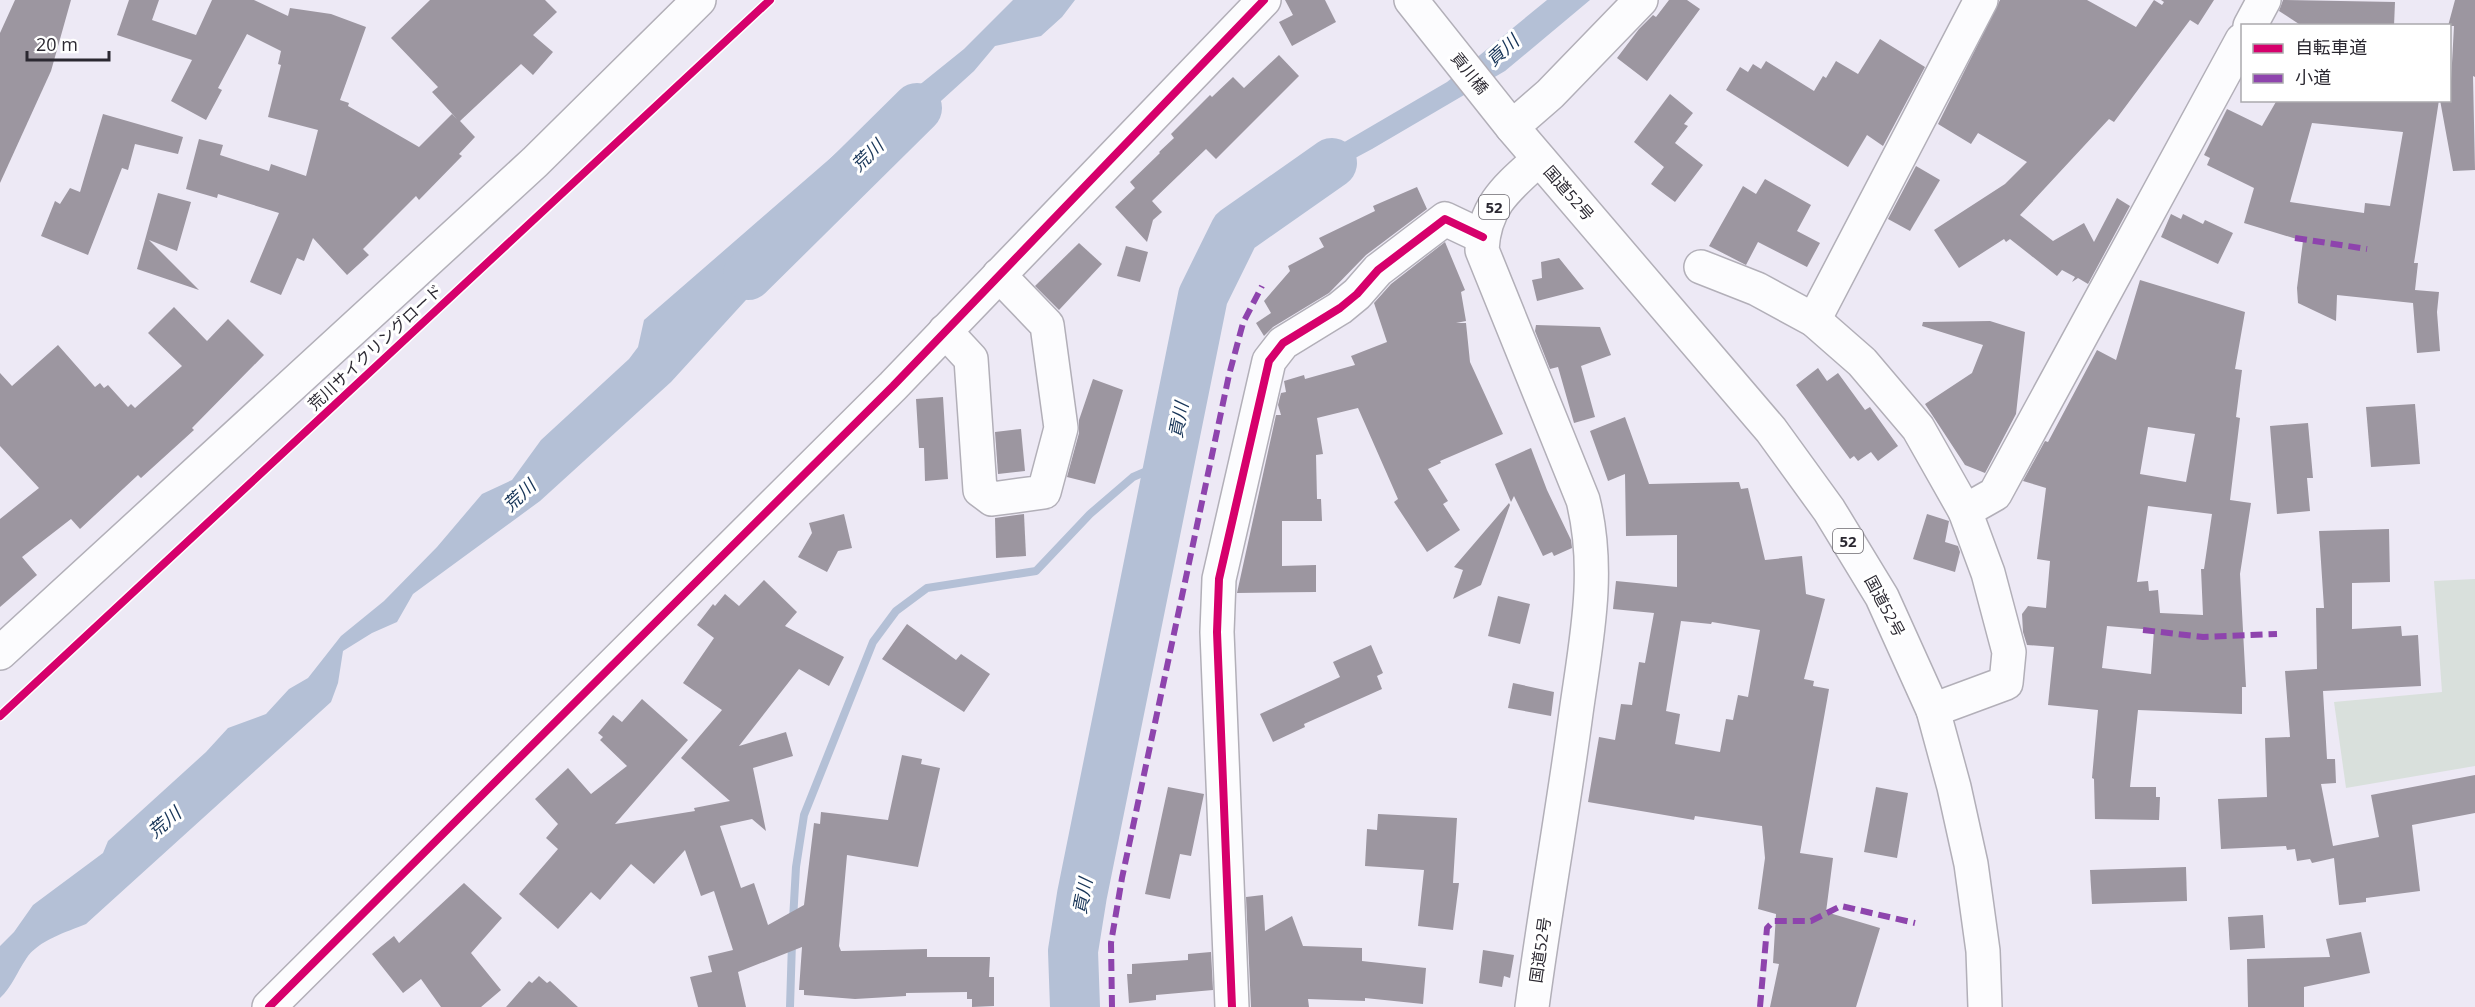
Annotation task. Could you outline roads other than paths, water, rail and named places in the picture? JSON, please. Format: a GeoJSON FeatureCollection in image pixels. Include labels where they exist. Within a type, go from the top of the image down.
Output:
{"type":"FeatureCollection","features":[{"type":"Feature","properties":{"kind":"main road"},"geometry":{"type":"LineString","coordinates":[[0,653],[535,162],[699,0]]}},
{"type":"Feature","properties":{"kind":"main road"},"geometry":{"type":"LineString","coordinates":[[269,1007],[302,992],[1264,0]]}},
{"type":"Feature","properties":{"kind":"main road","name":"貢川橋"},"geometry":{"type":"LineString","coordinates":[[1411,0],[1507,120]]}},
{"type":"Feature","properties":{"kind":"main road"},"geometry":{"type":"LineString","coordinates":[[1507,120],[1550,94],[1641,0]]}},
{"type":"Feature","properties":{"kind":"main road"},"geometry":{"type":"LineString","coordinates":[[1814,320],[1981,0]]}},
{"type":"Feature","properties":{"kind":"main road"},"geometry":{"type":"LineString","coordinates":[[2251,24],[2264,0]]}},
{"type":"Feature","properties":{"kind":"main road"},"geometry":{"type":"LineString","coordinates":[[1965,511],[1995,494],[2241,42]]}},
{"type":"Feature","properties":{"kind":"main road","name":"52"},"geometry":{"type":"LineString","coordinates":[[1507,120],[1539,159]]}},
{"type":"Feature","properties":{"kind":"main road","name":"国道52号"},"geometry":{"type":"LineString","coordinates":[[1532,1007],[1590,615],[1593,580],[1591,540],[1583,500],[1488,270],[1482,250],[1484,224],[1502,193],[1539,159],[1771,430],[1829,510],[1882,597],[1914,663],[1933,710],[1954,787],[1971,864],[1983,951],[1985,1007]]}},
{"type":"Feature","properties":{"kind":"main road"},"geometry":{"type":"LineString","coordinates":[[1232,1007],[1217,632],[1219,590],[1269,361],[1283,343],[1340,308],[1357,294],[1378,270],[1445,219],[1483,237]]}},
{"type":"Feature","properties":{"kind":"main road"},"geometry":{"type":"LineString","coordinates":[[1701,267],[1757,289],[1814,320],[1862,362],[1918,428],[1965,511],[1988,573],[2009,652],[2006,683],[1933,710]]}},
{"type":"Feature","properties":{"kind":"main road"},"geometry":{"type":"LineString","coordinates":[[945,331],[971,358],[980,490],[992,499],[1044,492],[1061,429],[1047,325],[999,275]]}},
{"type":"Feature","properties":{"kind":"water"},"geometry":{"type":"Polygon","coordinates":[[[1013,0],[1075,0],[1062,17],[1041,36],[995,46],[974,71],[898,140],[877,152],[838,168],[798,220],[796,237],[768,276],[671,382],[540,501],[413,594],[397,622],[372,633],[343,651],[338,683],[331,702],[86,924],[53,937],[31,952],[0,998],[0,946],[14,932],[33,905],[103,853],[108,841],[206,752],[228,728],[266,714],[289,689],[308,678],[341,636],[384,601],[437,547],[482,494],[512,480],[541,440],[629,359],[638,347],[644,320],[856,136],[964,49],[1013,0]]]}},
{"type":"Feature","properties":{"kind":"water"},"geometry":{"type":"Polygon","coordinates":[[[1547,0],[1590,0],[1505,71],[1372,149],[1275,201],[1329,151],[1447,82],[1547,0]]]}},
{"type":"Feature","properties":{"kind":"waterway","name":"荒川"},"geometry":{"type":"LineString","coordinates":[[748,275],[917,108]]}},
{"type":"Feature","properties":{"kind":"waterway","name":"貢川"},"geometry":{"type":"LineString","coordinates":[[1075,1007],[1073,951],[1082,895],[1203,296],[1235,231],[1332,163]]}},
{"type":"Feature","properties":{"kind":"waterway"},"geometry":{"type":"LineString","coordinates":[[793,920],[796,867],[804,815],[873,642],[896,611],[927,588],[1036,571],[1090,514],[1133,477],[1170,461]]}},
{"type":"Feature","properties":{"kind":"waterway"},"geometry":{"type":"LineString","coordinates":[[790,1007],[792,942]]}}]}
